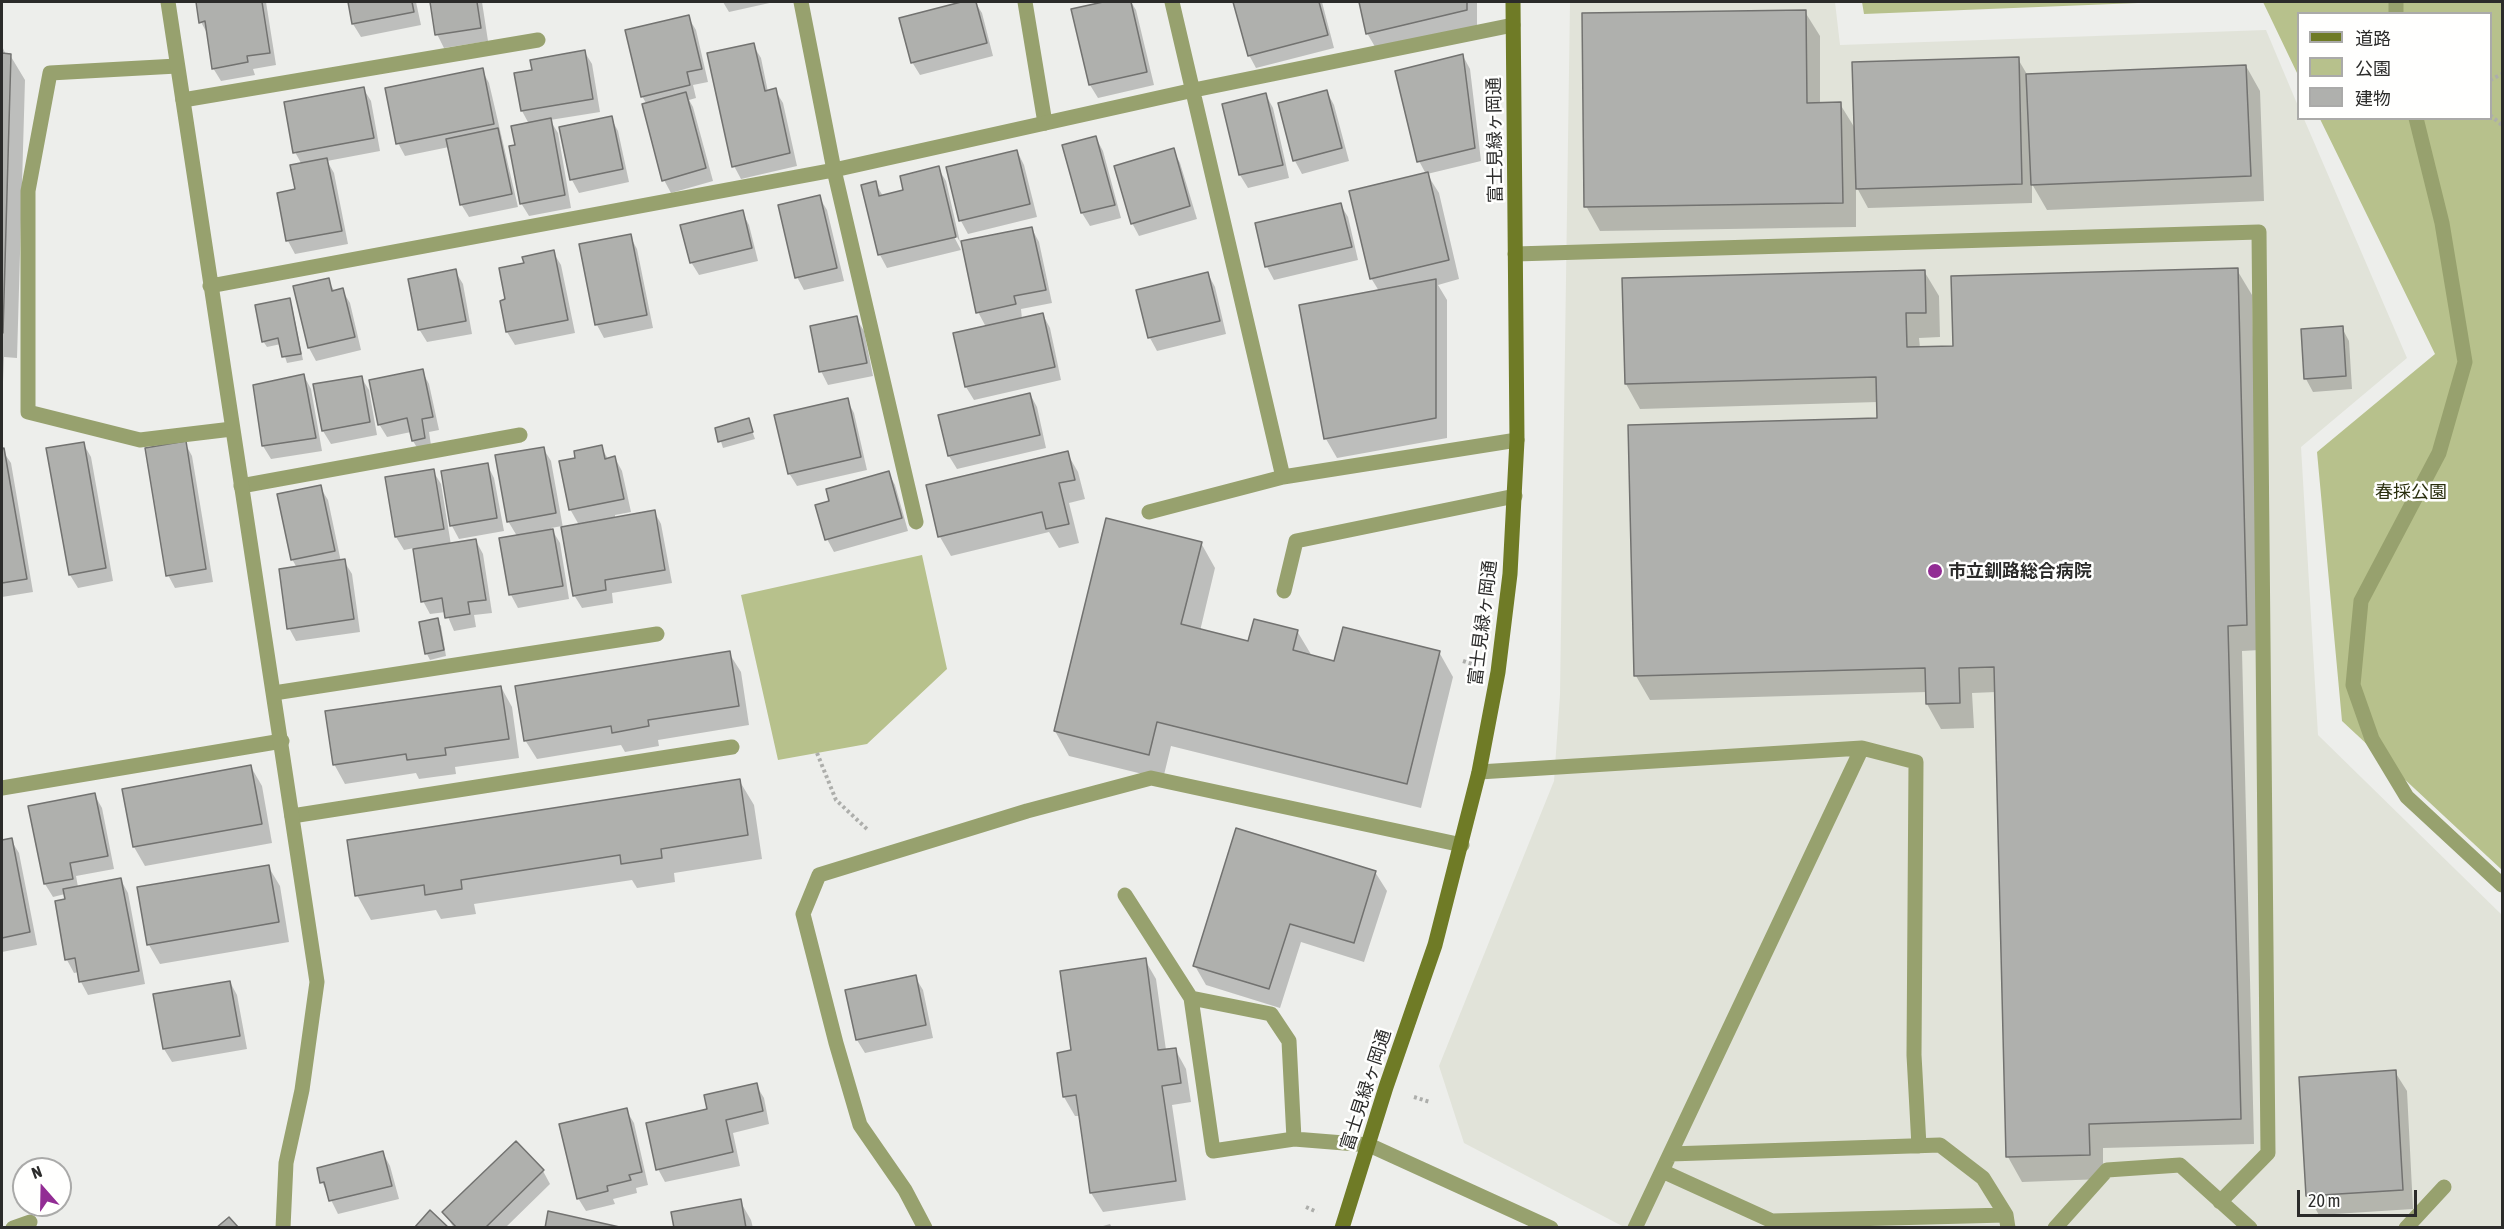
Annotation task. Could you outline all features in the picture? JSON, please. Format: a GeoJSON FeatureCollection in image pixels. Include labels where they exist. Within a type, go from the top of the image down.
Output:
{"type":"FeatureCollection","features":[{"type":"Feature","properties":{"kind":"street"},"geometry":{"type":"LineString","coordinates":[[168,2],[317,982],[302,1090],[286,1163],[283,1227]]}},
{"type":"Feature","properties":{"kind":"street"},"geometry":{"type":"LineString","coordinates":[[801,2],[834,170],[916,522]]}},
{"type":"Feature","properties":{"kind":"street"},"geometry":{"type":"LineString","coordinates":[[1025,2],[1045,123]]}},
{"type":"Feature","properties":{"kind":"street"},"geometry":{"type":"LineString","coordinates":[[1172,2],[1283,477]]}},
{"type":"Feature","properties":{"kind":"street","name":"富士見緑ヶ岡通"},"geometry":{"type":"LineString","coordinates":[[1342,1227],[1386,1087],[1436,945],[1479,772],[1498,672],[1510,574],[1517,440],[1513,2]]}},
{"type":"Feature","properties":{"kind":"street"},"geometry":{"type":"LineString","coordinates":[[210,286],[834,170],[1194,90],[1513,25]]}},
{"type":"Feature","properties":{"kind":"street"},"geometry":{"type":"LineString","coordinates":[[183,100],[538,40]]}},
{"type":"Feature","properties":{"kind":"street"},"geometry":{"type":"LineString","coordinates":[[177,66],[50,73],[28,191],[28,412],[140,440],[232,429]]}},
{"type":"Feature","properties":{"kind":"street"},"geometry":{"type":"LineString","coordinates":[[2416,120],[2442,223],[2465,362],[2439,453],[2361,601],[2353,685],[2373,740],[2407,796],[2502,885]]}},
{"type":"Feature","properties":{"kind":"street"},"geometry":{"type":"LineString","coordinates":[[1515,254],[2259,232],[2268,1153],[2220,1202]]}},
{"type":"Feature","properties":{"kind":"street"},"geometry":{"type":"LineString","coordinates":[[241,486],[520,435]]}},
{"type":"Feature","properties":{"kind":"street"},"geometry":{"type":"LineString","coordinates":[[1149,512],[1283,477],[1517,440]]}},
{"type":"Feature","properties":{"kind":"street"},"geometry":{"type":"LineString","coordinates":[[1284,591],[1296,541],[1515,496]]}},
{"type":"Feature","properties":{"kind":"street"},"geometry":{"type":"LineString","coordinates":[[274,693],[657,634]]}},
{"type":"Feature","properties":{"kind":"street"},"geometry":{"type":"LineString","coordinates":[[2,788],[282,741]]}},
{"type":"Feature","properties":{"kind":"street"},"geometry":{"type":"LineString","coordinates":[[292,816],[732,747]]}},
{"type":"Feature","properties":{"kind":"street"},"geometry":{"type":"LineString","coordinates":[[1635,1227],[1862,748]]}},
{"type":"Feature","properties":{"kind":"street"},"geometry":{"type":"LineString","coordinates":[[1479,772],[1862,748],[1916,762],[1914,1055],[1919,1146]]}},
{"type":"Feature","properties":{"kind":"street"},"geometry":{"type":"LineString","coordinates":[[925,1227],[905,1190],[860,1125],[803,914],[819,875],[1028,811],[1151,778],[1462,845]]}},
{"type":"Feature","properties":{"kind":"street"},"geometry":{"type":"LineString","coordinates":[[1125,895],[1191,998],[1213,1151],[1294,1139],[1369,1144],[1551,1227]]}},
{"type":"Feature","properties":{"kind":"street"},"geometry":{"type":"LineString","coordinates":[[1191,998],[1271,1014],[1289,1041],[1294,1139]]}},
{"type":"Feature","properties":{"kind":"street"},"geometry":{"type":"LineString","coordinates":[[1662,1171],[1772,1221],[2007,1221],[1983,1178],[1940,1145],[1670,1154]]}},
{"type":"Feature","properties":{"kind":"street"},"geometry":{"type":"LineString","coordinates":[[2055,1227],[2106,1170],[2180,1166],[2250,1227]]}},
{"type":"Feature","properties":{"kind":"street"},"geometry":{"type":"LineString","coordinates":[[2406,1227],[2444,1187]]}},
{"type":"Feature","properties":{"kind":"street"},"geometry":{"type":"LineString","coordinates":[[13,1227],[30,1222]]}},
{"type":"Feature","properties":{"kind":"path"},"geometry":{"type":"LineString","coordinates":[[817,753],[836,800],[894,852]]}},
{"type":"Feature","properties":{"kind":"shaded area","name":"市立釧路総合病院"},"geometry":{"type":"Polygon","coordinates":[[[1570,2],[1835,2],[1840,45],[2266,30],[2297,104],[2297,120],[2304,120],[2407,358],[2301,447],[2318,735],[2502,915],[2502,1227],[1624,1227],[1464,1143],[1439,1066],[1554,781],[1560,695],[1570,2]]]}},
{"type":"Feature","properties":{"kind":"green space"},"geometry":{"type":"Polygon","coordinates":[[[1862,2],[2163,2],[1864,14],[1862,2]]]}},
{"type":"Feature","properties":{"kind":"green space","name":"春採公園"},"geometry":{"type":"Polygon","coordinates":[[[2263,2],[2502,2],[2502,870],[2342,721],[2317,452],[2435,354],[2320,120],[2492,120],[2492,12],[2297,12],[2297,73],[2263,2]]]}},
{"type":"Feature","properties":{"kind":"green space"},"geometry":{"type":"Polygon","coordinates":[[[922,555],[947,669],[867,744],[778,760],[741,595],[922,555]]]}},
{"type":"Feature","properties":{"kind":"building"},"geometry":{"type":"Polygon","coordinates":[[[196,2],[262,2],[270,53],[247,56],[248,62],[212,69],[205,21],[199,23],[196,2]]]}},
{"type":"Feature","properties":{"kind":"building"},"geometry":{"type":"Polygon","coordinates":[[[348,2],[412,2],[414,12],[352,24],[348,2]]]}},
{"type":"Feature","properties":{"kind":"building"},"geometry":{"type":"Polygon","coordinates":[[[430,2],[477,2],[481,28],[435,35],[430,2]]]}},
{"type":"Feature","properties":{"kind":"building"},"geometry":{"type":"Polygon","coordinates":[[[961,2],[976,2],[987,43],[911,63],[899,18],[961,2]]]}},
{"type":"Feature","properties":{"kind":"building"},"geometry":{"type":"Polygon","coordinates":[[[1103,2],[1131,2],[1147,72],[1089,85],[1071,9],[1103,2]]]}},
{"type":"Feature","properties":{"kind":"building"},"geometry":{"type":"Polygon","coordinates":[[[1233,2],[1319,2],[1328,35],[1248,56],[1233,2]]]}},
{"type":"Feature","properties":{"kind":"building"},"geometry":{"type":"Polygon","coordinates":[[[1359,2],[1467,2],[1467,10],[1366,34],[1359,2]]]}},
{"type":"Feature","properties":{"kind":"building"},"geometry":{"type":"Polygon","coordinates":[[[1806,10],[1807,103],[1841,102],[1843,203],[1584,207],[1582,13],[1806,10]]]}},
{"type":"Feature","properties":{"kind":"building"},"geometry":{"type":"Polygon","coordinates":[[[689,15],[702,69],[687,72],[690,85],[641,97],[625,30],[689,15]]]}},
{"type":"Feature","properties":{"kind":"building"},"geometry":{"type":"Polygon","coordinates":[[[754,43],[765,91],[776,88],[790,153],[732,167],[707,53],[754,43]]]}},
{"type":"Feature","properties":{"kind":"building"},"geometry":{"type":"Polygon","coordinates":[[[585,50],[593,99],[521,111],[514,73],[532,70],[530,60],[585,50]]]}},
{"type":"Feature","properties":{"kind":"building"},"geometry":{"type":"Polygon","coordinates":[[[2,53],[11,54],[3,333],[2,333],[2,53]]]}},
{"type":"Feature","properties":{"kind":"building"},"geometry":{"type":"Polygon","coordinates":[[[1463,54],[1475,148],[1417,162],[1395,71],[1463,54]]]}},
{"type":"Feature","properties":{"kind":"building"},"geometry":{"type":"Polygon","coordinates":[[[2019,57],[2022,184],[1856,189],[1852,62],[2019,57]]]}},
{"type":"Feature","properties":{"kind":"building"},"geometry":{"type":"Polygon","coordinates":[[[2246,65],[2251,176],[2031,185],[2026,74],[2246,65]]]}},
{"type":"Feature","properties":{"kind":"building"},"geometry":{"type":"Polygon","coordinates":[[[483,68],[494,124],[396,144],[385,88],[483,68]]]}},
{"type":"Feature","properties":{"kind":"building"},"geometry":{"type":"Polygon","coordinates":[[[364,87],[374,138],[293,153],[284,102],[364,87]]]}},
{"type":"Feature","properties":{"kind":"building"},"geometry":{"type":"Polygon","coordinates":[[[1327,90],[1342,148],[1293,161],[1278,103],[1327,90]]]}},
{"type":"Feature","properties":{"kind":"building"},"geometry":{"type":"Polygon","coordinates":[[[686,92],[706,168],[662,181],[642,104],[686,92]]]}},
{"type":"Feature","properties":{"kind":"building"},"geometry":{"type":"Polygon","coordinates":[[[1266,93],[1283,165],[1239,175],[1222,104],[1266,93]]]}},
{"type":"Feature","properties":{"kind":"building"},"geometry":{"type":"Polygon","coordinates":[[[612,116],[623,169],[570,180],[559,127],[612,116]]]}},
{"type":"Feature","properties":{"kind":"building"},"geometry":{"type":"Polygon","coordinates":[[[551,118],[565,195],[520,204],[509,146],[515,145],[511,126],[551,118]]]}},
{"type":"Feature","properties":{"kind":"building"},"geometry":{"type":"Polygon","coordinates":[[[498,128],[512,194],[460,205],[446,139],[498,128]]]}},
{"type":"Feature","properties":{"kind":"building"},"geometry":{"type":"Polygon","coordinates":[[[1096,136],[1115,205],[1081,213],[1062,145],[1096,136]]]}},
{"type":"Feature","properties":{"kind":"building"},"geometry":{"type":"Polygon","coordinates":[[[1174,148],[1190,206],[1131,224],[1114,166],[1174,148]]]}},
{"type":"Feature","properties":{"kind":"building"},"geometry":{"type":"Polygon","coordinates":[[[1017,150],[1030,204],[959,221],[946,167],[1017,150]]]}},
{"type":"Feature","properties":{"kind":"building"},"geometry":{"type":"Polygon","coordinates":[[[327,158],[342,231],[286,241],[277,193],[295,189],[290,165],[327,158]]]}},
{"type":"Feature","properties":{"kind":"building"},"geometry":{"type":"Polygon","coordinates":[[[939,166],[956,237],[878,255],[861,185],[876,181],[879,196],[903,190],[900,176],[939,166]]]}},
{"type":"Feature","properties":{"kind":"building"},"geometry":{"type":"Polygon","coordinates":[[[1428,172],[1449,260],[1370,279],[1349,191],[1428,172]]]}},
{"type":"Feature","properties":{"kind":"building"},"geometry":{"type":"Polygon","coordinates":[[[820,195],[837,268],[795,278],[778,205],[820,195]]]}},
{"type":"Feature","properties":{"kind":"building"},"geometry":{"type":"Polygon","coordinates":[[[1341,203],[1352,247],[1265,267],[1255,223],[1341,203]]]}},
{"type":"Feature","properties":{"kind":"building"},"geometry":{"type":"Polygon","coordinates":[[[743,210],[752,248],[690,263],[680,225],[743,210]]]}},
{"type":"Feature","properties":{"kind":"building"},"geometry":{"type":"Polygon","coordinates":[[[1032,227],[1046,290],[1014,296],[1016,304],[976,313],[961,241],[1032,227]]]}},
{"type":"Feature","properties":{"kind":"building"},"geometry":{"type":"Polygon","coordinates":[[[631,234],[647,315],[595,325],[579,244],[631,234]]]}},
{"type":"Feature","properties":{"kind":"building"},"geometry":{"type":"Polygon","coordinates":[[[554,250],[568,320],[506,332],[500,301],[505,299],[499,268],[524,263],[522,257],[554,250]]]}},
{"type":"Feature","properties":{"kind":"building","name":"市立釧路総合病院"},"geometry":{"type":"Polygon","coordinates":[[[2238,268],[2247,625],[2228,626],[2241,1119],[2089,1124],[2090,1155],[2006,1157],[1994,667],[1959,668],[1960,703],[1926,704],[1925,668],[1634,676],[1628,425],[1877,418],[1876,377],[1625,384],[1622,278],[1925,270],[1926,313],[1906,313],[1907,347],[1953,346],[1951,276],[2238,268]]]}},
{"type":"Feature","properties":{"kind":"building"},"geometry":{"type":"Polygon","coordinates":[[[456,269],[466,321],[418,330],[408,279],[456,269]]]}},
{"type":"Feature","properties":{"kind":"building"},"geometry":{"type":"Polygon","coordinates":[[[1208,272],[1220,321],[1148,338],[1136,290],[1208,272]]]}},
{"type":"Feature","properties":{"kind":"building"},"geometry":{"type":"Polygon","coordinates":[[[329,278],[332,291],[343,288],[355,337],[308,348],[293,286],[329,278]]]}},
{"type":"Feature","properties":{"kind":"building"},"geometry":{"type":"Polygon","coordinates":[[[1436,279],[1436,418],[1324,439],[1299,305],[1436,279]]]}},
{"type":"Feature","properties":{"kind":"building"},"geometry":{"type":"Polygon","coordinates":[[[290,298],[301,354],[282,357],[278,338],[262,342],[255,305],[290,298]]]}},
{"type":"Feature","properties":{"kind":"building"},"geometry":{"type":"Polygon","coordinates":[[[1043,313],[1055,367],[965,387],[953,333],[1043,313]]]}},
{"type":"Feature","properties":{"kind":"building"},"geometry":{"type":"Polygon","coordinates":[[[857,316],[867,363],[819,372],[810,326],[857,316]]]}},
{"type":"Feature","properties":{"kind":"building"},"geometry":{"type":"Polygon","coordinates":[[[2343,326],[2346,376],[2304,379],[2301,329],[2343,326]]]}},
{"type":"Feature","properties":{"kind":"building"},"geometry":{"type":"Polygon","coordinates":[[[423,369],[433,417],[422,419],[425,438],[412,441],[407,418],[378,425],[369,380],[423,369]]]}},
{"type":"Feature","properties":{"kind":"building"},"geometry":{"type":"Polygon","coordinates":[[[304,374],[316,438],[262,446],[253,385],[304,374]]]}},
{"type":"Feature","properties":{"kind":"building"},"geometry":{"type":"Polygon","coordinates":[[[362,376],[370,422],[322,431],[313,384],[362,376]]]}},
{"type":"Feature","properties":{"kind":"building"},"geometry":{"type":"Polygon","coordinates":[[[1030,393],[1040,435],[948,456],[938,415],[1030,393]]]}},
{"type":"Feature","properties":{"kind":"building"},"geometry":{"type":"Polygon","coordinates":[[[848,398],[861,457],[788,474],[774,415],[848,398]]]}},
{"type":"Feature","properties":{"kind":"building"},"geometry":{"type":"Polygon","coordinates":[[[749,418],[753,432],[718,442],[715,428],[749,418]]]}},
{"type":"Feature","properties":{"kind":"building"},"geometry":{"type":"Polygon","coordinates":[[[186,441],[206,569],[166,576],[145,448],[186,441]]]}},
{"type":"Feature","properties":{"kind":"building"},"geometry":{"type":"Polygon","coordinates":[[[84,442],[106,568],[69,575],[46,448],[84,442]]]}},
{"type":"Feature","properties":{"kind":"building"},"geometry":{"type":"Polygon","coordinates":[[[602,445],[605,459],[615,456],[624,499],[569,510],[559,461],[575,458],[574,451],[602,445]]]}},
{"type":"Feature","properties":{"kind":"building"},"geometry":{"type":"Polygon","coordinates":[[[544,447],[556,513],[507,522],[495,455],[544,447]]]}},
{"type":"Feature","properties":{"kind":"building"},"geometry":{"type":"Polygon","coordinates":[[[4,448],[27,579],[2,583],[2,449],[4,448]]]}},
{"type":"Feature","properties":{"kind":"building"},"geometry":{"type":"Polygon","coordinates":[[[1068,451],[1075,480],[1059,483],[1069,524],[1046,529],[1042,512],[938,537],[926,485],[1068,451]]]}},
{"type":"Feature","properties":{"kind":"building"},"geometry":{"type":"Polygon","coordinates":[[[488,463],[497,518],[450,526],[441,471],[488,463]]]}},
{"type":"Feature","properties":{"kind":"building"},"geometry":{"type":"Polygon","coordinates":[[[434,469],[444,529],[395,537],[385,477],[434,469]]]}},
{"type":"Feature","properties":{"kind":"building"},"geometry":{"type":"Polygon","coordinates":[[[889,471],[902,518],[825,540],[815,505],[829,501],[826,489],[889,471]]]}},
{"type":"Feature","properties":{"kind":"building"},"geometry":{"type":"Polygon","coordinates":[[[321,485],[335,551],[291,560],[277,494],[321,485]]]}},
{"type":"Feature","properties":{"kind":"building"},"geometry":{"type":"Polygon","coordinates":[[[655,510],[665,570],[605,580],[606,590],[573,596],[561,527],[655,510]]]}},
{"type":"Feature","properties":{"kind":"building"},"geometry":{"type":"Polygon","coordinates":[[[1106,518],[1202,542],[1181,624],[1248,641],[1254,619],[1298,630],[1293,650],[1334,661],[1343,627],[1440,651],[1407,784],[1157,722],[1149,755],[1054,731],[1106,518]]]}},
{"type":"Feature","properties":{"kind":"building"},"geometry":{"type":"Polygon","coordinates":[[[553,529],[563,586],[509,595],[499,538],[553,529]]]}},
{"type":"Feature","properties":{"kind":"building"},"geometry":{"type":"Polygon","coordinates":[[[476,539],[486,600],[468,602],[470,614],[445,618],[442,598],[421,602],[413,549],[476,539]]]}},
{"type":"Feature","properties":{"kind":"building"},"geometry":{"type":"Polygon","coordinates":[[[345,559],[354,619],[287,629],[279,569],[345,559]]]}},
{"type":"Feature","properties":{"kind":"building"},"geometry":{"type":"Polygon","coordinates":[[[438,618],[444,650],[425,654],[419,622],[438,618]]]}},
{"type":"Feature","properties":{"kind":"building"},"geometry":{"type":"Polygon","coordinates":[[[730,651],[739,706],[648,720],[649,726],[612,733],[611,726],[524,741],[515,686],[730,651]]]}},
{"type":"Feature","properties":{"kind":"building"},"geometry":{"type":"Polygon","coordinates":[[[501,686],[509,739],[445,748],[446,755],[407,760],[406,754],[333,765],[325,711],[501,686]]]}},
{"type":"Feature","properties":{"kind":"building"},"geometry":{"type":"Polygon","coordinates":[[[251,765],[262,824],[133,847],[122,789],[251,765]]]}},
{"type":"Feature","properties":{"kind":"building"},"geometry":{"type":"Polygon","coordinates":[[[740,779],[748,835],[661,849],[662,858],[621,864],[620,855],[461,880],[462,889],[425,895],[424,885],[355,896],[347,840],[740,779]]]}},
{"type":"Feature","properties":{"kind":"building"},"geometry":{"type":"Polygon","coordinates":[[[95,793],[108,856],[70,863],[73,879],[44,884],[28,806],[95,793]]]}},
{"type":"Feature","properties":{"kind":"building"},"geometry":{"type":"Polygon","coordinates":[[[1236,828],[1376,871],[1354,943],[1290,924],[1269,989],[1193,966],[1236,828]]]}},
{"type":"Feature","properties":{"kind":"building"},"geometry":{"type":"Polygon","coordinates":[[[12,838],[30,932],[2,938],[2,840],[12,838]]]}},
{"type":"Feature","properties":{"kind":"building"},"geometry":{"type":"Polygon","coordinates":[[[269,865],[279,922],[147,945],[137,887],[269,865]]]}},
{"type":"Feature","properties":{"kind":"building"},"geometry":{"type":"Polygon","coordinates":[[[121,878],[139,971],[79,982],[75,958],[65,960],[55,901],[65,899],[63,889],[121,878]]]}},
{"type":"Feature","properties":{"kind":"building"},"geometry":{"type":"Polygon","coordinates":[[[1146,958],[1158,1050],[1176,1048],[1181,1083],[1162,1086],[1176,1181],[1090,1193],[1076,1095],[1063,1097],[1057,1053],[1071,1050],[1060,971],[1146,958]]]}},
{"type":"Feature","properties":{"kind":"building"},"geometry":{"type":"Polygon","coordinates":[[[916,975],[926,1025],[856,1040],[845,990],[916,975]]]}},
{"type":"Feature","properties":{"kind":"building"},"geometry":{"type":"Polygon","coordinates":[[[230,981],[240,1036],[163,1049],[153,994],[230,981]]]}},
{"type":"Feature","properties":{"kind":"building"},"geometry":{"type":"Polygon","coordinates":[[[2396,1070],[2403,1190],[2306,1196],[2299,1077],[2396,1070]]]}},
{"type":"Feature","properties":{"kind":"building"},"geometry":{"type":"Polygon","coordinates":[[[757,1083],[763,1111],[726,1120],[733,1152],[656,1170],[646,1123],[707,1109],[704,1095],[757,1083]]]}},
{"type":"Feature","properties":{"kind":"building"},"geometry":{"type":"Polygon","coordinates":[[[627,1108],[642,1172],[629,1175],[631,1180],[607,1186],[608,1191],[577,1199],[559,1124],[627,1108]]]}},
{"type":"Feature","properties":{"kind":"building"},"geometry":{"type":"Polygon","coordinates":[[[516,1141],[544,1170],[485,1228],[457,1228],[442,1212],[516,1141]]]}},
{"type":"Feature","properties":{"kind":"building"},"geometry":{"type":"Polygon","coordinates":[[[383,1151],[392,1186],[329,1201],[324,1182],[320,1183],[317,1168],[383,1151]]]}},
{"type":"Feature","properties":{"kind":"building"},"geometry":{"type":"Polygon","coordinates":[[[741,1199],[746,1228],[674,1228],[671,1212],[741,1199]]]}},
{"type":"Feature","properties":{"kind":"building"},"geometry":{"type":"Polygon","coordinates":[[[430,1210],[449,1228],[414,1228],[430,1210]]]}},
{"type":"Feature","properties":{"kind":"building"},"geometry":{"type":"Polygon","coordinates":[[[548,1211],[624,1228],[545,1228],[548,1211]]]}},
{"type":"Feature","properties":{"kind":"building"},"geometry":{"type":"Polygon","coordinates":[[[229,1217],[239,1228],[216,1228],[229,1217]]]}},
{"type":"Feature","properties":{"kind":"place","name":"市立釧路総合病院"},"geometry":{"type":"Point","coordinates":[1935,571]}}]}
